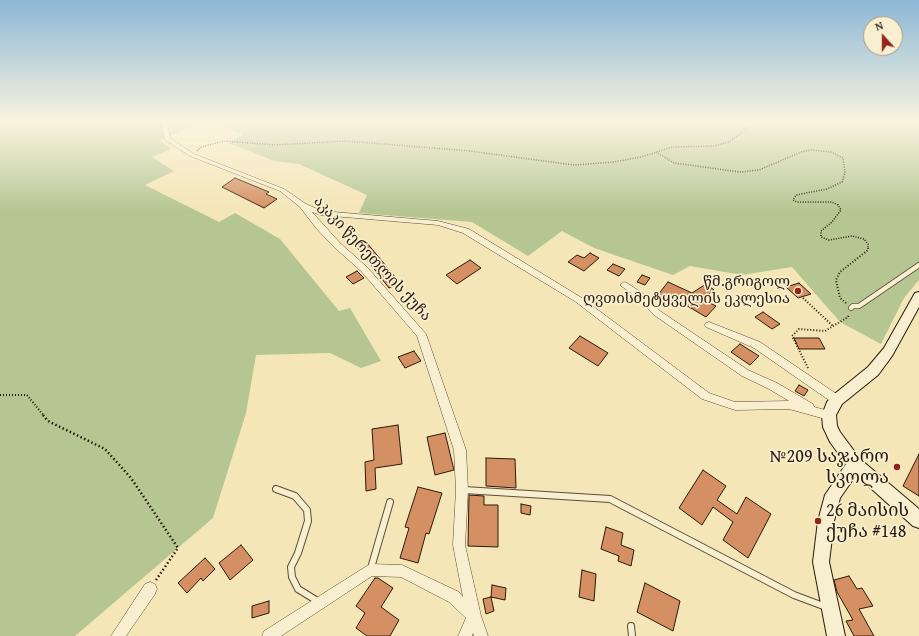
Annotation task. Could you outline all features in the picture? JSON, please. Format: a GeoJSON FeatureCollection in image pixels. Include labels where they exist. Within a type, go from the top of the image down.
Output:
{"type":"FeatureCollection","features":[{"type":"Feature","properties":{"kind":"main road"},"geometry":{"type":"LineString","coordinates":[[919,296],[888,352],[873,371],[837,400],[832,406],[828,415],[830,427],[835,437],[855,464],[919,520]]}},
{"type":"Feature","properties":{"kind":"main road"},"geometry":{"type":"LineString","coordinates":[[836,636],[821,562],[826,521],[833,494],[855,464]]}},
{"type":"Feature","properties":{"kind":"street","name":"აკაკი წერეთლის ქუჩა"},"geometry":{"type":"LineString","coordinates":[[187,152],[282,190],[303,205],[319,226],[337,245],[364,269],[421,334],[460,450],[462,490],[459,545],[474,616],[481,636]]}},
{"type":"Feature","properties":{"kind":"street"},"geometry":{"type":"LineString","coordinates":[[303,205],[321,214],[438,223],[466,231],[579,300],[706,396],[736,406],[789,405],[828,415]]}},
{"type":"Feature","properties":{"kind":"street"},"geometry":{"type":"LineString","coordinates":[[624,285],[642,297],[657,312],[745,373],[773,386],[814,410],[828,415]]}},
{"type":"Feature","properties":{"kind":"street"},"geometry":{"type":"LineString","coordinates":[[709,325],[758,345],[837,400]]}},
{"type":"Feature","properties":{"kind":"street"},"geometry":{"type":"LineString","coordinates":[[269,636],[370,570],[402,571],[454,597],[474,616],[465,636]]}},
{"type":"Feature","properties":{"kind":"street"},"geometry":{"type":"LineString","coordinates":[[118,636],[150,589]]}},
{"type":"Feature","properties":{"kind":"lane"},"geometry":{"type":"LineString","coordinates":[[852,307],[859,306],[919,265]]}},
{"type":"Feature","properties":{"kind":"lane"},"geometry":{"type":"LineString","coordinates":[[276,489],[295,496],[307,510],[308,521],[298,553],[291,567],[292,576],[298,589],[320,603]]}},
{"type":"Feature","properties":{"kind":"lane"},"geometry":{"type":"LineString","coordinates":[[462,490],[610,499],[794,596],[830,609]]}},
{"type":"Feature","properties":{"kind":"lane"},"geometry":{"type":"LineString","coordinates":[[370,570],[390,502]]}},
{"type":"Feature","properties":{"kind":"lane"},"geometry":{"type":"LineString","coordinates":[[632,626],[632,636]]}},
{"type":"Feature","properties":{"kind":"path"},"geometry":{"type":"LineString","coordinates":[[192,155],[196,152]]}},
{"type":"Feature","properties":{"kind":"path"},"geometry":{"type":"LineString","coordinates":[[475,152],[574,165],[641,158],[656,152],[667,160],[681,165],[740,172],[759,170],[803,152]]}},
{"type":"Feature","properties":{"kind":"path"},"geometry":{"type":"LineString","coordinates":[[817,387],[792,336],[799,329],[825,331],[848,317],[852,307],[840,298],[836,280],[840,272],[868,250],[868,244],[864,239],[852,236],[829,240],[821,238],[821,231],[832,222],[841,210],[838,205],[832,202],[797,202],[793,200],[796,195],[828,189],[842,182],[845,173],[843,158],[828,152]]}},
{"type":"Feature","properties":{"kind":"path"},"geometry":{"type":"LineString","coordinates":[[803,298],[833,326]]}},
{"type":"Feature","properties":{"kind":"path"},"geometry":{"type":"LineString","coordinates":[[0,395],[28,395],[48,421],[105,449],[131,478],[178,548],[150,589]]}},
{"type":"Feature","properties":{"kind":"green space"},"geometry":{"type":"Polygon","coordinates":[[[0,152],[165,152],[152,157],[174,171],[145,185],[219,222],[235,213],[280,239],[339,311],[350,308],[381,361],[361,368],[330,353],[256,355],[246,413],[213,518],[75,636],[0,636],[0,152]]]}},
{"type":"Feature","properties":{"kind":"green space"},"geometry":{"type":"Polygon","coordinates":[[[251,152],[919,152],[919,280],[904,298],[881,344],[840,322],[792,267],[742,275],[690,266],[673,275],[594,248],[562,231],[528,256],[472,222],[359,213],[367,195],[299,164],[274,161],[251,152]]]}},
{"type":"Feature","properties":{"kind":"building"},"geometry":{"type":"Polygon","coordinates":[[[235,178],[269,192],[266,194],[277,199],[264,208],[222,187],[235,178]]]}},
{"type":"Feature","properties":{"kind":"building"},"geometry":{"type":"Polygon","coordinates":[[[367,243],[396,278],[393,279],[397,284],[389,288],[357,247],[367,243]]]}},
{"type":"Feature","properties":{"kind":"building"},"geometry":{"type":"Polygon","coordinates":[[[590,253],[599,258],[584,271],[568,262],[577,255],[584,258],[590,253]]]}},
{"type":"Feature","properties":{"kind":"building"},"geometry":{"type":"Polygon","coordinates":[[[470,260],[481,268],[457,284],[446,275],[470,260]]]}},
{"type":"Feature","properties":{"kind":"building"},"geometry":{"type":"Polygon","coordinates":[[[613,264],[625,269],[619,276],[607,270],[613,264]]]}},
{"type":"Feature","properties":{"kind":"building"},"geometry":{"type":"Polygon","coordinates":[[[357,271],[364,278],[353,284],[346,277],[357,271]]]}},
{"type":"Feature","properties":{"kind":"building"},"geometry":{"type":"Polygon","coordinates":[[[642,275],[650,278],[645,285],[637,282],[642,275]]]}},
{"type":"Feature","properties":{"kind":"building"},"geometry":{"type":"Polygon","coordinates":[[[668,282],[692,293],[706,284],[714,290],[702,299],[716,306],[706,317],[679,301],[677,304],[672,302],[669,306],[662,302],[664,299],[657,296],[668,282]]]}},
{"type":"Feature","properties":{"kind":"building","name":"წმ.გრიგოლ ღვთისმეტყველის ეკლესია"},"geometry":{"type":"Polygon","coordinates":[[[799,283],[811,294],[798,298],[786,287],[799,283]]]}},
{"type":"Feature","properties":{"kind":"building"},"geometry":{"type":"Polygon","coordinates":[[[763,312],[780,324],[772,329],[755,317],[763,312]]]}},
{"type":"Feature","properties":{"kind":"building"},"geometry":{"type":"Polygon","coordinates":[[[580,336],[608,353],[598,366],[569,348],[580,336]]]}},
{"type":"Feature","properties":{"kind":"building"},"geometry":{"type":"Polygon","coordinates":[[[794,338],[819,338],[825,349],[799,349],[794,338]]]}},
{"type":"Feature","properties":{"kind":"building"},"geometry":{"type":"Polygon","coordinates":[[[740,344],[759,356],[750,365],[731,352],[740,344]]]}},
{"type":"Feature","properties":{"kind":"building"},"geometry":{"type":"Polygon","coordinates":[[[414,351],[421,361],[405,368],[398,357],[414,351]]]}},
{"type":"Feature","properties":{"kind":"building"},"geometry":{"type":"Polygon","coordinates":[[[799,385],[808,390],[804,396],[795,391],[799,385]]]}},
{"type":"Feature","properties":{"kind":"building"},"geometry":{"type":"Polygon","coordinates":[[[398,425],[402,464],[375,468],[376,489],[366,491],[365,462],[374,460],[372,429],[398,425]]]}},
{"type":"Feature","properties":{"kind":"building"},"geometry":{"type":"Polygon","coordinates":[[[445,433],[454,470],[435,475],[427,437],[445,433]]]}},
{"type":"Feature","properties":{"kind":"building"},"geometry":{"type":"Polygon","coordinates":[[[919,454],[919,496],[903,486],[919,454]]]}},
{"type":"Feature","properties":{"kind":"building"},"geometry":{"type":"Polygon","coordinates":[[[486,458],[515,459],[516,488],[486,486],[486,458]]]}},
{"type":"Feature","properties":{"kind":"building"},"geometry":{"type":"Polygon","coordinates":[[[703,470],[726,486],[717,500],[737,514],[746,497],[771,514],[748,558],[723,540],[733,522],[713,507],[702,525],[679,508],[703,470]]]}},
{"type":"Feature","properties":{"kind":"building"},"geometry":{"type":"Polygon","coordinates":[[[418,487],[442,493],[429,534],[426,533],[418,563],[400,558],[409,528],[405,527],[418,487]]]}},
{"type":"Feature","properties":{"kind":"building"},"geometry":{"type":"Polygon","coordinates":[[[469,495],[484,496],[484,505],[498,505],[498,547],[468,546],[469,495]]]}},
{"type":"Feature","properties":{"kind":"building"},"geometry":{"type":"Polygon","coordinates":[[[521,504],[531,506],[530,515],[521,513],[521,504]]]}},
{"type":"Feature","properties":{"kind":"building"},"geometry":{"type":"Polygon","coordinates":[[[606,527],[623,533],[621,545],[634,550],[631,566],[618,561],[619,556],[601,549],[606,527]]]}},
{"type":"Feature","properties":{"kind":"building"},"geometry":{"type":"Polygon","coordinates":[[[241,545],[253,560],[230,580],[219,563],[241,545]]]}},
{"type":"Feature","properties":{"kind":"building"},"geometry":{"type":"Polygon","coordinates":[[[205,558],[215,569],[203,581],[201,578],[187,593],[178,583],[205,558]]]}},
{"type":"Feature","properties":{"kind":"building"},"geometry":{"type":"Polygon","coordinates":[[[582,570],[596,574],[594,601],[579,597],[582,570]]]}},
{"type":"Feature","properties":{"kind":"building"},"geometry":{"type":"Polygon","coordinates":[[[849,576],[857,589],[862,588],[873,606],[859,609],[874,636],[854,636],[846,621],[853,620],[837,592],[834,580],[849,576]]]}},
{"type":"Feature","properties":{"kind":"building"},"geometry":{"type":"Polygon","coordinates":[[[375,578],[378,578],[393,588],[381,607],[399,620],[390,636],[367,636],[356,628],[365,613],[356,606],[375,578]]]}},
{"type":"Feature","properties":{"kind":"building"},"geometry":{"type":"Polygon","coordinates":[[[645,583],[680,601],[673,631],[637,612],[645,583]]]}},
{"type":"Feature","properties":{"kind":"building"},"geometry":{"type":"Polygon","coordinates":[[[492,585],[506,588],[505,600],[491,597],[492,585]]]}},
{"type":"Feature","properties":{"kind":"building"},"geometry":{"type":"Polygon","coordinates":[[[491,597],[494,611],[486,614],[483,599],[491,597]]]}},
{"type":"Feature","properties":{"kind":"building"},"geometry":{"type":"Polygon","coordinates":[[[269,601],[269,613],[252,618],[252,606],[269,601]]]}},
{"type":"Feature","properties":{"kind":"place","name":"წმ.გრიგოლ ღვთისმეტყველის ეკლესია"},"geometry":{"type":"Point","coordinates":[798,291]}},
{"type":"Feature","properties":{"kind":"place","name":"№209 საჯარო სკოლა"},"geometry":{"type":"Point","coordinates":[897,467]}},
{"type":"Feature","properties":{"kind":"place","name":"26 მაისის ქუჩა #148"},"geometry":{"type":"Point","coordinates":[818,521]}}]}
